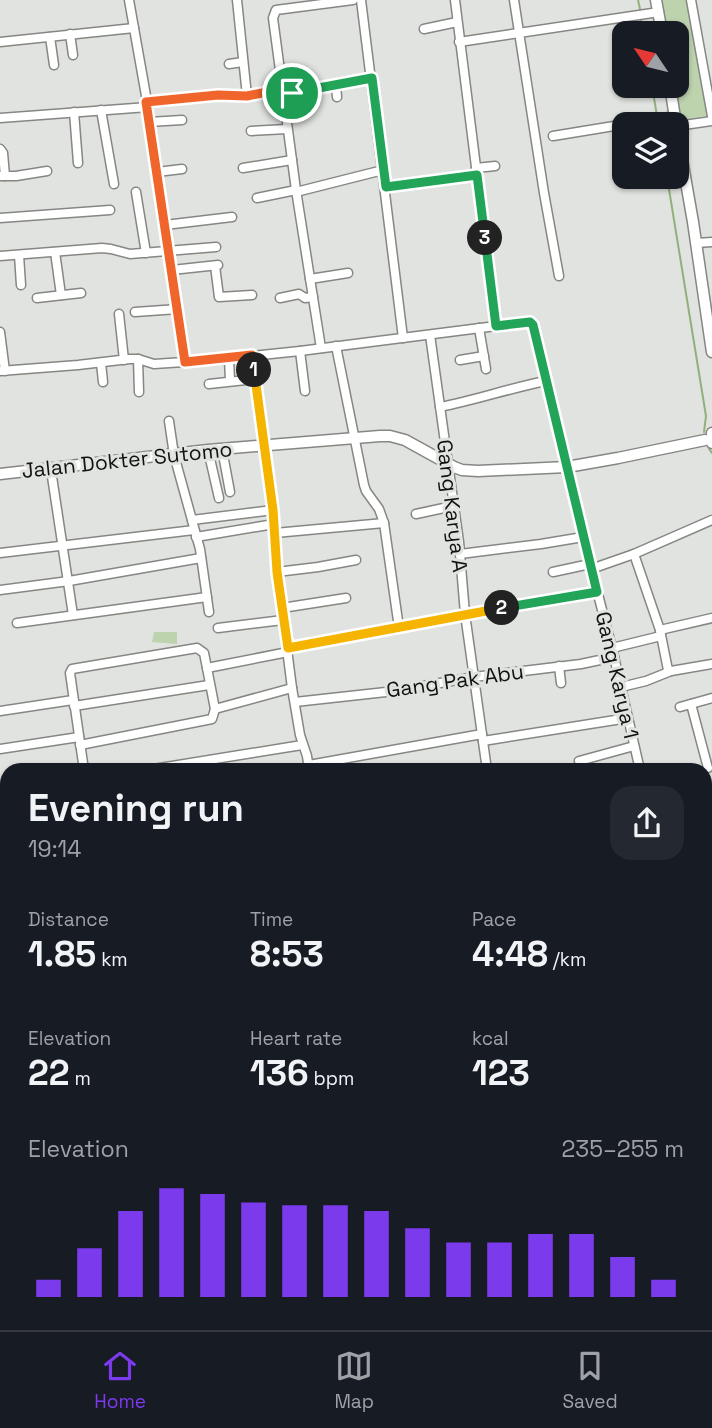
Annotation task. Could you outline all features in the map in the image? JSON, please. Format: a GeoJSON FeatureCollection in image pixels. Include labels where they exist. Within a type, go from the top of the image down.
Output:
{"type":"FeatureCollection","features":[{"type":"Feature","properties":{"kind":"street"},"geometry":{"type":"LineString","coordinates":[[129,0],[185,362]]}},
{"type":"Feature","properties":{"kind":"street"},"geometry":{"type":"LineString","coordinates":[[237,0],[247,96]]}},
{"type":"Feature","properties":{"kind":"street"},"geometry":{"type":"LineString","coordinates":[[321,348],[296,191],[273,18],[275,10],[292,4],[353,0]]}},
{"type":"Feature","properties":{"kind":"street"},"geometry":{"type":"LineString","coordinates":[[361,0],[403,338]]}},
{"type":"Feature","properties":{"kind":"street"},"geometry":{"type":"LineString","coordinates":[[455,0],[496,326]]}},
{"type":"Feature","properties":{"kind":"street"},"geometry":{"type":"LineString","coordinates":[[514,0],[559,276]]}},
{"type":"Feature","properties":{"kind":"street"},"geometry":{"type":"LineString","coordinates":[[656,0],[660,21]]}},
{"type":"Feature","properties":{"kind":"street"},"geometry":{"type":"LineString","coordinates":[[689,122],[712,119],[691,0]]}},
{"type":"Feature","properties":{"kind":"street"},"geometry":{"type":"LineString","coordinates":[[459,42],[659,12]]}},
{"type":"Feature","properties":{"kind":"street"},"geometry":{"type":"LineString","coordinates":[[424,29],[457,22]]}},
{"type":"Feature","properties":{"kind":"street"},"geometry":{"type":"LineString","coordinates":[[0,42],[134,28]]}},
{"type":"Feature","properties":{"kind":"street"},"geometry":{"type":"LineString","coordinates":[[70,34],[73,55]]}},
{"type":"Feature","properties":{"kind":"street"},"geometry":{"type":"LineString","coordinates":[[50,37],[54,65]]}},
{"type":"Feature","properties":{"kind":"street"},"geometry":{"type":"LineString","coordinates":[[229,64],[243,62]]}},
{"type":"Feature","properties":{"kind":"street"},"geometry":{"type":"LineString","coordinates":[[0,118],[102,110],[218,95],[247,96],[372,78]]}},
{"type":"Feature","properties":{"kind":"street"},"geometry":{"type":"LineString","coordinates":[[336,85],[337,97]]}},
{"type":"Feature","properties":{"kind":"street"},"geometry":{"type":"LineString","coordinates":[[102,110],[114,184]]}},
{"type":"Feature","properties":{"kind":"street"},"geometry":{"type":"LineString","coordinates":[[74,112],[78,163]]}},
{"type":"Feature","properties":{"kind":"street"},"geometry":{"type":"LineString","coordinates":[[149,122],[182,120]]}},
{"type":"Feature","properties":{"kind":"street"},"geometry":{"type":"LineString","coordinates":[[251,131],[287,129]]}},
{"type":"Feature","properties":{"kind":"street"},"geometry":{"type":"LineString","coordinates":[[553,136],[612,130]]}},
{"type":"Feature","properties":{"kind":"street"},"geometry":{"type":"LineString","coordinates":[[0,149],[3,151],[3,176],[47,171]]}},
{"type":"Feature","properties":{"kind":"street"},"geometry":{"type":"LineString","coordinates":[[243,168],[292,160]]}},
{"type":"Feature","properties":{"kind":"street"},"geometry":{"type":"LineString","coordinates":[[386,187],[495,166]]}},
{"type":"Feature","properties":{"kind":"street"},"geometry":{"type":"LineString","coordinates":[[157,172],[182,169]]}},
{"type":"Feature","properties":{"kind":"street"},"geometry":{"type":"LineString","coordinates":[[257,198],[383,170]]}},
{"type":"Feature","properties":{"kind":"street"},"geometry":{"type":"LineString","coordinates":[[687,189],[712,352]]}},
{"type":"Feature","properties":{"kind":"street"},"geometry":{"type":"LineString","coordinates":[[136,192],[146,253]]}},
{"type":"Feature","properties":{"kind":"street"},"geometry":{"type":"LineString","coordinates":[[0,218],[110,210]]}},
{"type":"Feature","properties":{"kind":"street"},"geometry":{"type":"LineString","coordinates":[[165,225],[232,217]]}},
{"type":"Feature","properties":{"kind":"street"},"geometry":{"type":"LineString","coordinates":[[696,243],[712,242]]}},
{"type":"Feature","properties":{"kind":"street"},"geometry":{"type":"LineString","coordinates":[[0,256],[108,248],[125,253],[146,253],[216,247]]}},
{"type":"Feature","properties":{"kind":"street"},"geometry":{"type":"LineString","coordinates":[[55,252],[61,295]]}},
{"type":"Feature","properties":{"kind":"street"},"geometry":{"type":"LineString","coordinates":[[19,255],[22,285]]}},
{"type":"Feature","properties":{"kind":"street"},"geometry":{"type":"LineString","coordinates":[[172,270],[217,265],[219,297],[252,295]]}},
{"type":"Feature","properties":{"kind":"street"},"geometry":{"type":"LineString","coordinates":[[310,278],[348,272]]}},
{"type":"Feature","properties":{"kind":"street"},"geometry":{"type":"LineString","coordinates":[[37,298],[81,293]]}},
{"type":"Feature","properties":{"kind":"street"},"geometry":{"type":"LineString","coordinates":[[280,298],[299,295],[304,298],[313,297]]}},
{"type":"Feature","properties":{"kind":"street"},"geometry":{"type":"LineString","coordinates":[[135,312],[178,309]]}},
{"type":"Feature","properties":{"kind":"street"},"geometry":{"type":"LineString","coordinates":[[119,314],[124,360]]}},
{"type":"Feature","properties":{"kind":"street","name":"Gang Karya 1"},"geometry":{"type":"LineString","coordinates":[[2,371],[138,359],[151,364],[229,358],[530,322],[533,324],[638,763]]}},
{"type":"Feature","properties":{"kind":"street"},"geometry":{"type":"LineString","coordinates":[[479,328],[486,369]]}},
{"type":"Feature","properties":{"kind":"street"},"geometry":{"type":"LineString","coordinates":[[0,332],[2,371]]}},
{"type":"Feature","properties":{"kind":"street","name":"Gang Karya A"},"geometry":{"type":"LineString","coordinates":[[430,335],[486,763]]}},
{"type":"Feature","properties":{"kind":"street"},"geometry":{"type":"LineString","coordinates":[[336,346],[363,485],[379,509],[384,523],[399,628]]}},
{"type":"Feature","properties":{"kind":"street"},"geometry":{"type":"LineString","coordinates":[[300,351],[305,391]]}},
{"type":"Feature","properties":{"kind":"street"},"geometry":{"type":"LineString","coordinates":[[252,355],[273,510],[277,572],[292,688],[302,745],[308,763]]}},
{"type":"Feature","properties":{"kind":"street"},"geometry":{"type":"LineString","coordinates":[[460,360],[484,356]]}},
{"type":"Feature","properties":{"kind":"street"},"geometry":{"type":"LineString","coordinates":[[229,358],[230,381]]}},
{"type":"Feature","properties":{"kind":"street"},"geometry":{"type":"LineString","coordinates":[[138,359],[139,392]]}},
{"type":"Feature","properties":{"kind":"street"},"geometry":{"type":"LineString","coordinates":[[101,363],[103,382]]}},
{"type":"Feature","properties":{"kind":"street"},"geometry":{"type":"LineString","coordinates":[[209,384],[255,379]]}},
{"type":"Feature","properties":{"kind":"street"},"geometry":{"type":"LineString","coordinates":[[440,407],[546,381]]}},
{"type":"Feature","properties":{"kind":"street"},"geometry":{"type":"LineString","coordinates":[[169,421],[174,455],[201,558],[209,612]]}},
{"type":"Feature","properties":{"kind":"street","name":"Jalan Dokter Sutomo"},"geometry":{"type":"LineString","coordinates":[[0,474],[208,450],[380,436],[398,437],[462,470],[567,467],[710,439]]}},
{"type":"Feature","properties":{"kind":"street"},"geometry":{"type":"LineString","coordinates":[[222,449],[230,492]]}},
{"type":"Feature","properties":{"kind":"street"},"geometry":{"type":"LineString","coordinates":[[208,450],[219,498]]}},
{"type":"Feature","properties":{"kind":"street"},"geometry":{"type":"LineString","coordinates":[[51,470],[74,615]]}},
{"type":"Feature","properties":{"kind":"street"},"geometry":{"type":"LineString","coordinates":[[416,514],[453,506]]}},
{"type":"Feature","properties":{"kind":"street"},"geometry":{"type":"LineString","coordinates":[[0,553],[194,529],[273,510]]}},
{"type":"Feature","properties":{"kind":"street"},"geometry":{"type":"LineString","coordinates":[[553,572],[591,566],[635,554],[712,520]]}},
{"type":"Feature","properties":{"kind":"street"},"geometry":{"type":"LineString","coordinates":[[194,529],[275,529],[384,523]]}},
{"type":"Feature","properties":{"kind":"street"},"geometry":{"type":"LineString","coordinates":[[460,554],[583,537]]}},
{"type":"Feature","properties":{"kind":"street"},"geometry":{"type":"LineString","coordinates":[[635,554],[660,633],[667,667],[671,671]]}},
{"type":"Feature","properties":{"kind":"street"},"geometry":{"type":"LineString","coordinates":[[0,590],[201,558]]}},
{"type":"Feature","properties":{"kind":"street"},"geometry":{"type":"LineString","coordinates":[[277,572],[356,560]]}},
{"type":"Feature","properties":{"kind":"street"},"geometry":{"type":"LineString","coordinates":[[207,668],[466,614],[597,592]]}},
{"type":"Feature","properties":{"kind":"street"},"geometry":{"type":"LineString","coordinates":[[18,623],[207,597]]}},
{"type":"Feature","properties":{"kind":"street"},"geometry":{"type":"LineString","coordinates":[[282,608],[346,598]]}},
{"type":"Feature","properties":{"kind":"street","name":"Gang Pak Abu"},"geometry":{"type":"LineString","coordinates":[[295,702],[396,691],[559,666],[613,652],[660,633],[712,618]]}},
{"type":"Feature","properties":{"kind":"street"},"geometry":{"type":"LineString","coordinates":[[218,628],[283,620]]}},
{"type":"Feature","properties":{"kind":"street"},"geometry":{"type":"LineString","coordinates":[[0,748],[79,741],[209,720],[215,709],[204,653],[197,648],[73,668],[70,672],[73,703],[79,741],[83,763]]}},
{"type":"Feature","properties":{"kind":"street"},"geometry":{"type":"LineString","coordinates":[[621,687],[671,671],[712,664]]}},
{"type":"Feature","properties":{"kind":"street"},"geometry":{"type":"LineString","coordinates":[[559,666],[561,683]]}},
{"type":"Feature","properties":{"kind":"street"},"geometry":{"type":"LineString","coordinates":[[0,711],[209,685]]}},
{"type":"Feature","properties":{"kind":"street"},"geometry":{"type":"LineString","coordinates":[[215,709],[292,688]]}},
{"type":"Feature","properties":{"kind":"street"},"geometry":{"type":"LineString","coordinates":[[680,706],[712,698]]}},
{"type":"Feature","properties":{"kind":"street"},"geometry":{"type":"LineString","coordinates":[[691,704],[706,763]]}},
{"type":"Feature","properties":{"kind":"street"},"geometry":{"type":"LineString","coordinates":[[337,763],[482,737],[628,718]]}},
{"type":"Feature","properties":{"kind":"street"},"geometry":{"type":"LineString","coordinates":[[190,763],[302,745]]}},
{"type":"Feature","properties":{"kind":"street"},"geometry":{"type":"LineString","coordinates":[[579,761],[634,746]]}},
{"type":"Feature","properties":{"kind":"green space"},"geometry":{"type":"Polygon","coordinates":[[[660,0],[690,0],[710,115],[689,119],[689,112],[680,112],[677,98],[690,98],[690,21],[664,21],[660,0]]]}},
{"type":"Feature","properties":{"kind":"green space"},"geometry":{"type":"Polygon","coordinates":[[[154,632],[177,632],[177,644],[152,642],[154,632]]]}},
{"type":"Feature","properties":{"kind":"waterway"},"geometry":{"type":"LineString","coordinates":[[638,0],[640,9]]}},
{"type":"Feature","properties":{"kind":"waterway"},"geometry":{"type":"LineString","coordinates":[[654,98],[656,112]]}},
{"type":"Feature","properties":{"kind":"waterway"},"geometry":{"type":"LineString","coordinates":[[669,189],[706,416],[704,432]]}},
{"type":"Feature","properties":{"kind":"waterway"},"geometry":{"type":"LineString","coordinates":[[709,449],[712,453]]}},
{"type":"Feature","properties":{"kind":"route"},"geometry":{"type":"LineString","coordinates":[[372,78],[386,187],[477,175],[496,326],[530,322],[533,325],[597,592],[288,648],[252,355],[185,362],[146,102],[218,95],[247,96],[282,89],[283,95],[292,93],[372,78]]}}]}
